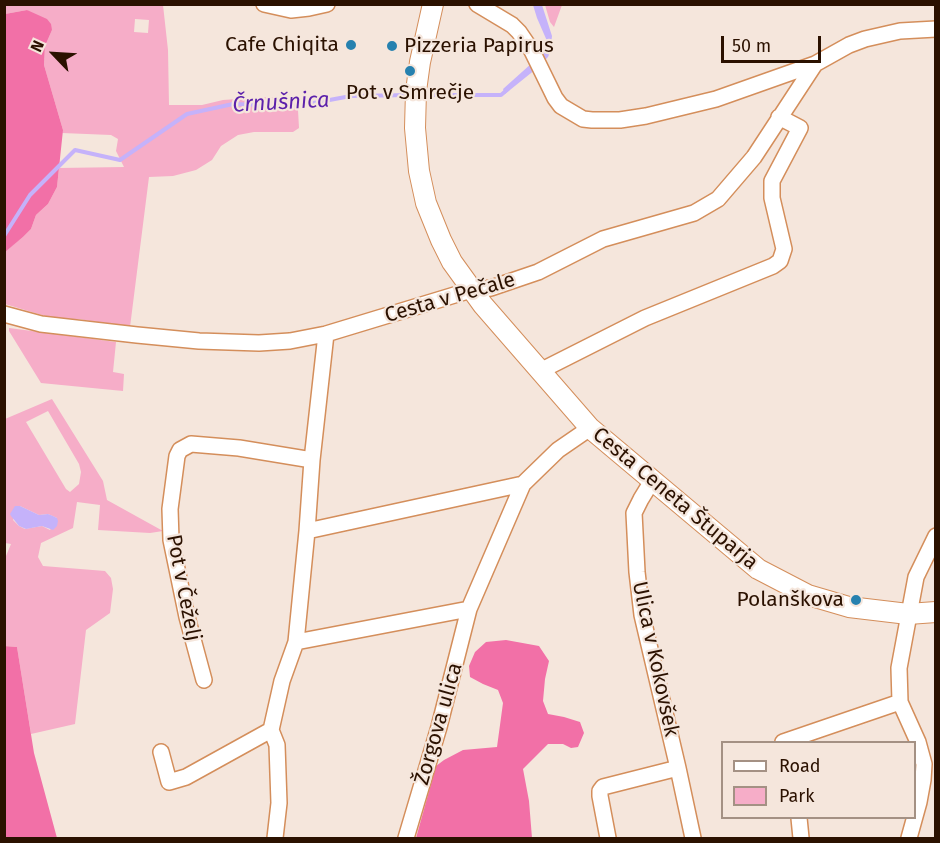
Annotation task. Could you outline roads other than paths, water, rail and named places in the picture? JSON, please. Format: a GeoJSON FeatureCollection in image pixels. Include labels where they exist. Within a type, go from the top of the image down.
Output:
{"type":"FeatureCollection","features":[{"type":"Feature","properties":{"kind":"street"},"geometry":{"type":"LineString","coordinates":[[264,4],[291,10],[327,4]]}},
{"type":"Feature","properties":{"kind":"street","name":"Cesta Ceneta Štuparja"},"geometry":{"type":"LineString","coordinates":[[433,4],[420,62],[416,96],[416,149],[426,203],[452,262],[471,290],[590,428],[758,569],[808,595],[849,607],[908,614],[936,612]]}},
{"type":"Feature","properties":{"kind":"street"},"geometry":{"type":"LineString","coordinates":[[477,4],[512,25],[519,32],[538,61],[561,106],[583,119],[592,120],[620,120],[646,116],[717,99],[815,64],[865,39],[900,31],[936,28]]}},
{"type":"Feature","properties":{"kind":"street","name":"Cesta v Pečale"},"geometry":{"type":"LineString","coordinates":[[4,314],[41,324],[137,335],[199,341],[259,343],[290,341],[326,334],[471,290],[491,288],[538,272],[603,239],[694,213],[718,199],[754,157],[815,64]]}},
{"type":"Feature","properties":{"kind":"street"},"geometry":{"type":"LineString","coordinates":[[540,371],[645,318],[742,280],[780,261],[784,249],[772,198],[772,181],[800,128],[779,117]]}},
{"type":"Feature","properties":{"kind":"street"},"geometry":{"type":"LineString","coordinates":[[275,838],[279,802],[277,745],[271,730],[282,681],[296,642],[326,334]]}},
{"type":"Feature","properties":{"kind":"street","name":"Žorgova ulica"},"geometry":{"type":"LineString","coordinates":[[406,838],[439,727],[469,609],[523,484],[558,450],[590,428]]}},
{"type":"Feature","properties":{"kind":"street","name":"Pot v Čeželj"},"geometry":{"type":"LineString","coordinates":[[204,680],[187,617],[171,540],[170,509],[177,456],[180,450],[191,444],[239,448],[312,460]]}},
{"type":"Feature","properties":{"kind":"street","name":"Ulica v Kokovšek"},"geometry":{"type":"LineString","coordinates":[[652,481],[634,513],[637,572],[642,615],[693,838]]}},
{"type":"Feature","properties":{"kind":"street"},"geometry":{"type":"LineString","coordinates":[[307,531],[523,484]]}},
{"type":"Feature","properties":{"kind":"street"},"geometry":{"type":"LineString","coordinates":[[916,811],[921,791],[918,742],[900,702],[899,668],[916,577],[936,536]]}},
{"type":"Feature","properties":{"kind":"street"},"geometry":{"type":"LineString","coordinates":[[296,642],[469,609]]}},
{"type":"Feature","properties":{"kind":"street"},"geometry":{"type":"LineString","coordinates":[[786,741],[900,702]]}},
{"type":"Feature","properties":{"kind":"street"},"geometry":{"type":"LineString","coordinates":[[161,752],[169,782],[186,777],[271,730]]}},
{"type":"Feature","properties":{"kind":"street"},"geometry":{"type":"LineString","coordinates":[[608,838],[600,796],[600,790],[603,787],[678,768]]}},
{"type":"Feature","properties":{"kind":"street"},"geometry":{"type":"LineString","coordinates":[[799,819],[801,838]]}},
{"type":"Feature","properties":{"kind":"street"},"geometry":{"type":"LineString","coordinates":[[909,838],[914,819]]}},
{"type":"Feature","properties":{"kind":"waterway","name":"Črnušnica"},"geometry":{"type":"LineString","coordinates":[[421,95],[501,95],[508,89]]}},
{"type":"Feature","properties":{"kind":"waterway","name":"Črnušnica"},"geometry":{"type":"LineString","coordinates":[[4,236],[30,195],[75,150],[120,160],[187,114],[233,104],[297,106],[351,96],[411,95]]}},
{"type":"Feature","properties":{"kind":"place","name":"Cafe Chiqita"},"geometry":{"type":"Point","coordinates":[351,45]}},
{"type":"Feature","properties":{"kind":"place","name":"Pizzeria Papirus"},"geometry":{"type":"Point","coordinates":[392,46]}},
{"type":"Feature","properties":{"kind":"place","name":"Pot v Smrečje"},"geometry":{"type":"Point","coordinates":[410,71]}},
{"type":"Feature","properties":{"kind":"place","name":"Polanškova"},"geometry":{"type":"Point","coordinates":[856,600]}}]}
